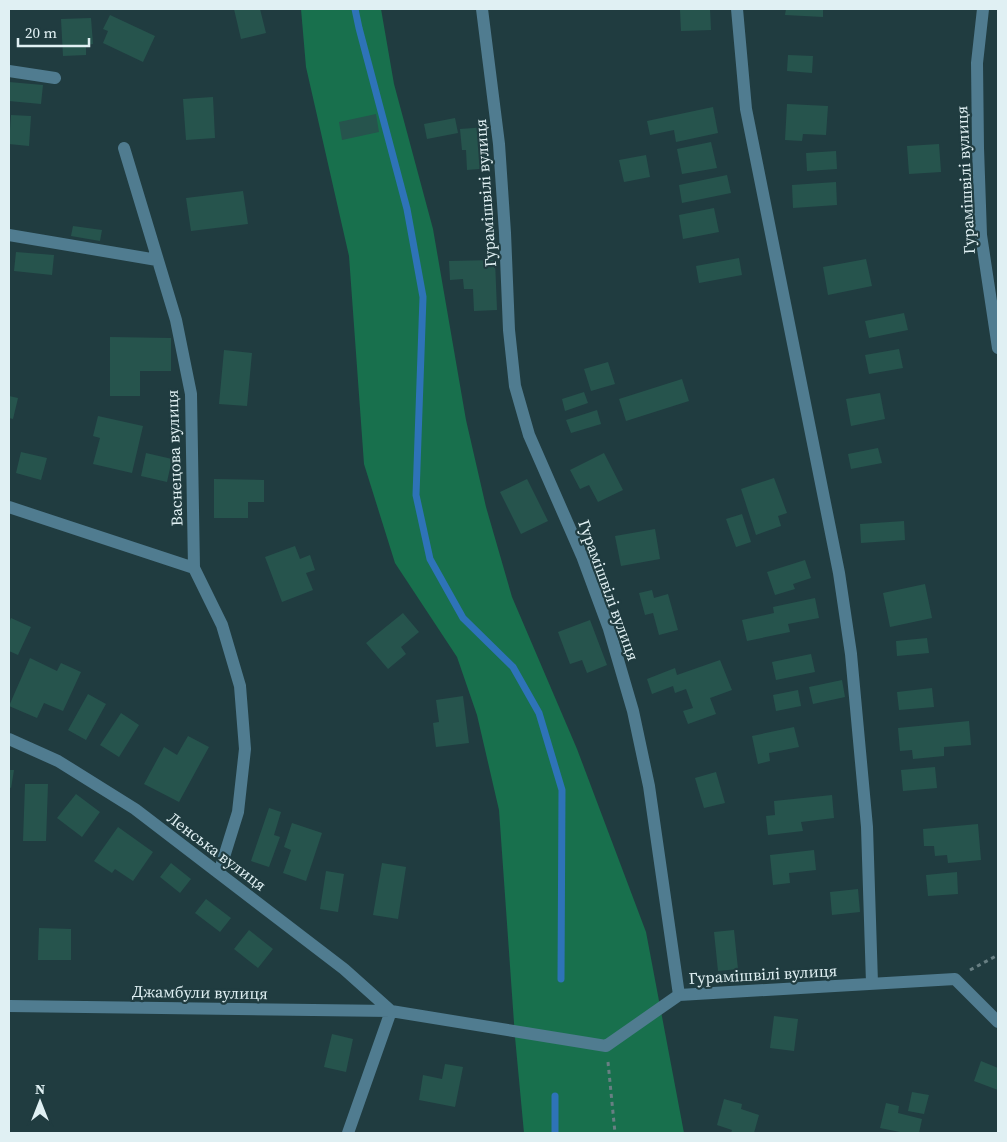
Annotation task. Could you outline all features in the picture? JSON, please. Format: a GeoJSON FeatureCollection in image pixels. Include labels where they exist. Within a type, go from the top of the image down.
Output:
{"type":"FeatureCollection","features":[{"type":"Feature","properties":{"kind":"street","name":"Гурамішвілі вулиця"},"geometry":{"type":"LineString","coordinates":[[482,9],[499,144],[509,330],[515,386],[529,435],[582,556],[609,629],[633,711],[649,786],[678,995],[955,979]]}},
{"type":"Feature","properties":{"kind":"street"},"geometry":{"type":"LineString","coordinates":[[737,9],[746,109],[839,573],[851,654],[867,828],[872,984]]}},
{"type":"Feature","properties":{"kind":"street","name":"Гурамішвілі вулиця"},"geometry":{"type":"LineString","coordinates":[[983,9],[977,63],[981,235],[998,348]]}},
{"type":"Feature","properties":{"kind":"street"},"geometry":{"type":"LineString","coordinates":[[9,71],[55,78]]}},
{"type":"Feature","properties":{"kind":"street","name":"Васнецова вулиця"},"geometry":{"type":"LineString","coordinates":[[124,148],[176,320],[191,394],[194,568],[222,626],[240,686],[245,750],[238,812],[219,873]]}},
{"type":"Feature","properties":{"kind":"street"},"geometry":{"type":"LineString","coordinates":[[9,235],[157,260]]}},
{"type":"Feature","properties":{"kind":"street"},"geometry":{"type":"LineString","coordinates":[[9,507],[194,568]]}},
{"type":"Feature","properties":{"kind":"street","name":"Ленська вулиця"},"geometry":{"type":"LineString","coordinates":[[9,738],[58,761],[135,809],[344,969],[391,1011]]}},
{"type":"Feature","properties":{"kind":"street"},"geometry":{"type":"LineString","coordinates":[[955,979],[998,1022]]}},
{"type":"Feature","properties":{"kind":"street"},"geometry":{"type":"LineString","coordinates":[[606,1046],[678,995]]}},
{"type":"Feature","properties":{"kind":"street","name":"Джамбули вулиця"},"geometry":{"type":"LineString","coordinates":[[9,1006],[391,1011],[606,1046]]}},
{"type":"Feature","properties":{"kind":"street"},"geometry":{"type":"LineString","coordinates":[[348,1133],[391,1011]]}},
{"type":"Feature","properties":{"kind":"path"},"geometry":{"type":"LineString","coordinates":[[955,979],[998,955]]}},
{"type":"Feature","properties":{"kind":"path"},"geometry":{"type":"LineString","coordinates":[[606,1046],[615,1133]]}},
{"type":"Feature","properties":{"kind":"green space"},"geometry":{"type":"Polygon","coordinates":[[[301,9],[381,9],[394,84],[433,229],[466,420],[486,507],[512,597],[577,749],[646,932],[684,1133],[524,1133],[515,1037],[499,810],[477,715],[457,657],[395,563],[364,464],[349,256],[306,67],[301,9]]]}},
{"type":"Feature","properties":{"kind":"building"},"geometry":{"type":"Polygon","coordinates":[[[234,9],[260,9],[266,33],[241,39],[234,9]]]}},
{"type":"Feature","properties":{"kind":"building"},"geometry":{"type":"Polygon","coordinates":[[[710,9],[711,30],[681,31],[680,10],[710,9]]]}},
{"type":"Feature","properties":{"kind":"building"},"geometry":{"type":"Polygon","coordinates":[[[786,9],[823,9],[823,17],[785,15],[786,9]]]}},
{"type":"Feature","properties":{"kind":"building"},"geometry":{"type":"Polygon","coordinates":[[[110,15],[155,36],[143,62],[103,43],[108,31],[103,29],[110,15]]]}},
{"type":"Feature","properties":{"kind":"building"},"geometry":{"type":"Polygon","coordinates":[[[91,18],[93,44],[86,45],[86,55],[63,56],[61,19],[91,18]]]}},
{"type":"Feature","properties":{"kind":"building"},"geometry":{"type":"Polygon","coordinates":[[[788,55],[813,56],[812,73],[787,71],[788,55]]]}},
{"type":"Feature","properties":{"kind":"building"},"geometry":{"type":"Polygon","coordinates":[[[9,82],[43,85],[41,104],[9,101],[9,82]]]}},
{"type":"Feature","properties":{"kind":"building"},"geometry":{"type":"Polygon","coordinates":[[[213,97],[215,138],[186,140],[183,99],[213,97]]]}},
{"type":"Feature","properties":{"kind":"building"},"geometry":{"type":"Polygon","coordinates":[[[787,104],[828,106],[826,135],[803,134],[802,141],[785,140],[787,104]]]}},
{"type":"Feature","properties":{"kind":"building"},"geometry":{"type":"Polygon","coordinates":[[[713,107],[718,133],[676,142],[674,130],[650,135],[647,121],[713,107]]]}},
{"type":"Feature","properties":{"kind":"building"},"geometry":{"type":"Polygon","coordinates":[[[376,114],[379,132],[342,140],[339,122],[376,114]]]}},
{"type":"Feature","properties":{"kind":"building"},"geometry":{"type":"Polygon","coordinates":[[[11,115],[31,116],[29,146],[9,144],[11,115]]]}},
{"type":"Feature","properties":{"kind":"building"},"geometry":{"type":"Polygon","coordinates":[[[455,118],[458,133],[427,139],[424,124],[455,118]]]}},
{"type":"Feature","properties":{"kind":"building"},"geometry":{"type":"Polygon","coordinates":[[[488,127],[491,168],[467,170],[466,150],[462,150],[460,129],[488,127]]]}},
{"type":"Feature","properties":{"kind":"building"},"geometry":{"type":"Polygon","coordinates":[[[711,142],[717,168],[682,174],[677,149],[711,142]]]}},
{"type":"Feature","properties":{"kind":"building"},"geometry":{"type":"Polygon","coordinates":[[[939,144],[941,172],[909,174],[907,146],[939,144]]]}},
{"type":"Feature","properties":{"kind":"building"},"geometry":{"type":"Polygon","coordinates":[[[836,151],[837,169],[807,171],[806,153],[836,151]]]}},
{"type":"Feature","properties":{"kind":"building"},"geometry":{"type":"Polygon","coordinates":[[[646,155],[650,177],[624,182],[619,160],[646,155]]]}},
{"type":"Feature","properties":{"kind":"building"},"geometry":{"type":"Polygon","coordinates":[[[727,175],[731,193],[682,203],[679,185],[727,175]]]}},
{"type":"Feature","properties":{"kind":"building"},"geometry":{"type":"Polygon","coordinates":[[[836,182],[837,205],[793,208],[792,185],[836,182]]]}},
{"type":"Feature","properties":{"kind":"building"},"geometry":{"type":"Polygon","coordinates":[[[243,191],[248,224],[191,231],[186,198],[243,191]]]}},
{"type":"Feature","properties":{"kind":"building"},"geometry":{"type":"Polygon","coordinates":[[[714,208],[719,232],[683,239],[679,215],[714,208]]]}},
{"type":"Feature","properties":{"kind":"building"},"geometry":{"type":"Polygon","coordinates":[[[73,226],[102,230],[100,241],[71,236],[73,226]]]}},
{"type":"Feature","properties":{"kind":"building"},"geometry":{"type":"Polygon","coordinates":[[[16,252],[54,255],[52,275],[14,271],[16,252]]]}},
{"type":"Feature","properties":{"kind":"building"},"geometry":{"type":"Polygon","coordinates":[[[739,258],[742,275],[699,283],[696,266],[739,258]]]}},
{"type":"Feature","properties":{"kind":"building"},"geometry":{"type":"Polygon","coordinates":[[[866,259],[872,286],[828,295],[823,267],[866,259]]]}},
{"type":"Feature","properties":{"kind":"building"},"geometry":{"type":"Polygon","coordinates":[[[495,260],[497,310],[474,311],[473,289],[464,289],[463,279],[450,280],[449,261],[495,260]]]}},
{"type":"Feature","properties":{"kind":"building"},"geometry":{"type":"Polygon","coordinates":[[[904,313],[908,330],[869,338],[865,321],[904,313]]]}},
{"type":"Feature","properties":{"kind":"building"},"geometry":{"type":"Polygon","coordinates":[[[110,337],[171,338],[171,371],[140,371],[140,396],[110,396],[110,337]]]}},
{"type":"Feature","properties":{"kind":"building"},"geometry":{"type":"Polygon","coordinates":[[[899,349],[903,368],[869,374],[865,355],[899,349]]]}},
{"type":"Feature","properties":{"kind":"building"},"geometry":{"type":"Polygon","coordinates":[[[224,350],[252,353],[247,406],[219,404],[224,350]]]}},
{"type":"Feature","properties":{"kind":"building"},"geometry":{"type":"Polygon","coordinates":[[[608,362],[615,384],[591,391],[584,369],[608,362]]]}},
{"type":"Feature","properties":{"kind":"building"},"geometry":{"type":"Polygon","coordinates":[[[682,379],[689,401],[626,421],[619,399],[682,379]]]}},
{"type":"Feature","properties":{"kind":"building"},"geometry":{"type":"Polygon","coordinates":[[[584,392],[588,403],[565,411],[562,399],[584,392]]]}},
{"type":"Feature","properties":{"kind":"building"},"geometry":{"type":"Polygon","coordinates":[[[880,393],[885,419],[851,426],[846,399],[880,393]]]}},
{"type":"Feature","properties":{"kind":"building"},"geometry":{"type":"Polygon","coordinates":[[[9,396],[18,398],[13,419],[9,418],[9,396]]]}},
{"type":"Feature","properties":{"kind":"building"},"geometry":{"type":"Polygon","coordinates":[[[597,410],[601,424],[571,433],[566,420],[597,410]]]}},
{"type":"Feature","properties":{"kind":"building"},"geometry":{"type":"Polygon","coordinates":[[[98,416],[143,426],[132,473],[93,464],[100,438],[93,436],[98,416]]]}},
{"type":"Feature","properties":{"kind":"building"},"geometry":{"type":"Polygon","coordinates":[[[878,448],[882,463],[851,469],[848,454],[878,448]]]}},
{"type":"Feature","properties":{"kind":"building"},"geometry":{"type":"Polygon","coordinates":[[[21,452],[47,458],[41,480],[16,473],[21,452]]]}},
{"type":"Feature","properties":{"kind":"building"},"geometry":{"type":"Polygon","coordinates":[[[146,453],[172,459],[167,482],[141,476],[146,453]]]}},
{"type":"Feature","properties":{"kind":"building"},"geometry":{"type":"Polygon","coordinates":[[[604,453],[623,490],[598,502],[589,485],[580,489],[570,470],[604,453]]]}},
{"type":"Feature","properties":{"kind":"building"},"geometry":{"type":"Polygon","coordinates":[[[774,478],[787,513],[778,516],[781,526],[756,535],[741,489],[774,478]]]}},
{"type":"Feature","properties":{"kind":"building"},"geometry":{"type":"Polygon","coordinates":[[[214,479],[264,480],[264,502],[248,502],[248,518],[214,518],[214,479]]]}},
{"type":"Feature","properties":{"kind":"building"},"geometry":{"type":"Polygon","coordinates":[[[527,479],[548,521],[521,534],[500,492],[527,479]]]}},
{"type":"Feature","properties":{"kind":"building"},"geometry":{"type":"Polygon","coordinates":[[[742,514],[751,542],[736,547],[726,519],[742,514]]]}},
{"type":"Feature","properties":{"kind":"building"},"geometry":{"type":"Polygon","coordinates":[[[904,521],[905,540],[861,543],[860,524],[904,521]]]}},
{"type":"Feature","properties":{"kind":"building"},"geometry":{"type":"Polygon","coordinates":[[[655,529],[660,559],[621,566],[615,536],[655,529]]]}},
{"type":"Feature","properties":{"kind":"building"},"geometry":{"type":"Polygon","coordinates":[[[295,546],[300,559],[310,555],[315,570],[306,573],[313,590],[282,602],[265,557],[295,546]]]}},
{"type":"Feature","properties":{"kind":"building"},"geometry":{"type":"Polygon","coordinates":[[[805,560],[811,578],[793,584],[795,589],[775,595],[767,572],[805,560]]]}},
{"type":"Feature","properties":{"kind":"building"},"geometry":{"type":"Polygon","coordinates":[[[925,584],[932,618],[890,627],[883,593],[925,584]]]}},
{"type":"Feature","properties":{"kind":"building"},"geometry":{"type":"Polygon","coordinates":[[[652,590],[654,598],[668,594],[678,630],[659,635],[653,613],[645,615],[639,593],[652,590]]]}},
{"type":"Feature","properties":{"kind":"building"},"geometry":{"type":"Polygon","coordinates":[[[815,598],[819,618],[788,624],[790,632],[747,641],[742,620],[774,613],[773,607],[815,598]]]}},
{"type":"Feature","properties":{"kind":"building"},"geometry":{"type":"Polygon","coordinates":[[[403,613],[419,632],[401,647],[406,654],[388,669],[366,643],[403,613]]]}},
{"type":"Feature","properties":{"kind":"building"},"geometry":{"type":"Polygon","coordinates":[[[11,618],[31,627],[18,655],[9,651],[9,623],[11,618]]]}},
{"type":"Feature","properties":{"kind":"building"},"geometry":{"type":"Polygon","coordinates":[[[590,620],[607,665],[587,673],[582,660],[570,664],[558,632],[590,620]]]}},
{"type":"Feature","properties":{"kind":"building"},"geometry":{"type":"Polygon","coordinates":[[[927,638],[929,653],[897,656],[896,641],[927,638]]]}},
{"type":"Feature","properties":{"kind":"building"},"geometry":{"type":"Polygon","coordinates":[[[811,654],[815,672],[776,680],[772,662],[811,654]]]}},
{"type":"Feature","properties":{"kind":"building"},"geometry":{"type":"Polygon","coordinates":[[[30,658],[57,671],[61,663],[81,672],[63,711],[44,703],[37,718],[9,706],[30,658]]]}},
{"type":"Feature","properties":{"kind":"building"},"geometry":{"type":"Polygon","coordinates":[[[720,660],[732,690],[710,698],[716,714],[688,724],[683,711],[693,708],[686,689],[675,693],[673,686],[652,694],[647,679],[675,668],[677,675],[720,660]]]}},
{"type":"Feature","properties":{"kind":"building"},"geometry":{"type":"Polygon","coordinates":[[[842,680],[845,697],[813,704],[809,687],[842,680]]]}},
{"type":"Feature","properties":{"kind":"building"},"geometry":{"type":"Polygon","coordinates":[[[932,688],[934,707],[899,710],[897,692],[932,688]]]}},
{"type":"Feature","properties":{"kind":"building"},"geometry":{"type":"Polygon","coordinates":[[[798,690],[801,706],[776,711],[773,695],[798,690]]]}},
{"type":"Feature","properties":{"kind":"building"},"geometry":{"type":"Polygon","coordinates":[[[88,694],[106,704],[86,740],[68,730],[88,694]]]}},
{"type":"Feature","properties":{"kind":"building"},"geometry":{"type":"Polygon","coordinates":[[[463,696],[469,743],[436,747],[433,723],[439,722],[436,700],[463,696]]]}},
{"type":"Feature","properties":{"kind":"building"},"geometry":{"type":"Polygon","coordinates":[[[121,713],[139,725],[119,757],[100,745],[121,713]]]}},
{"type":"Feature","properties":{"kind":"building"},"geometry":{"type":"Polygon","coordinates":[[[969,721],[971,745],[944,747],[944,756],[913,759],[912,750],[900,751],[898,728],[969,721]]]}},
{"type":"Feature","properties":{"kind":"building"},"geometry":{"type":"Polygon","coordinates":[[[794,727],[799,747],[769,753],[770,761],[758,764],[752,736],[794,727]]]}},
{"type":"Feature","properties":{"kind":"building"},"geometry":{"type":"Polygon","coordinates":[[[188,736],[209,747],[179,802],[144,784],[164,747],[177,755],[188,736]]]}},
{"type":"Feature","properties":{"kind":"building"},"geometry":{"type":"Polygon","coordinates":[[[935,767],[937,788],[903,791],[901,770],[935,767]]]}},
{"type":"Feature","properties":{"kind":"building"},"geometry":{"type":"Polygon","coordinates":[[[9,770],[14,770],[11,788],[9,787],[9,770]]]}},
{"type":"Feature","properties":{"kind":"building"},"geometry":{"type":"Polygon","coordinates":[[[716,772],[725,803],[704,808],[695,778],[716,772]]]}},
{"type":"Feature","properties":{"kind":"building"},"geometry":{"type":"Polygon","coordinates":[[[25,784],[48,784],[46,841],[23,841],[25,784]]]}},
{"type":"Feature","properties":{"kind":"building"},"geometry":{"type":"Polygon","coordinates":[[[76,794],[100,812],[82,837],[57,818],[76,794]]]}},
{"type":"Feature","properties":{"kind":"building"},"geometry":{"type":"Polygon","coordinates":[[[832,795],[834,818],[801,822],[803,831],[768,835],[766,816],[775,815],[774,801],[832,795]]]}},
{"type":"Feature","properties":{"kind":"building"},"geometry":{"type":"Polygon","coordinates":[[[269,808],[281,812],[274,835],[280,837],[269,867],[251,861],[269,808]]]}},
{"type":"Feature","properties":{"kind":"building"},"geometry":{"type":"Polygon","coordinates":[[[292,823],[322,833],[306,881],[283,873],[291,850],[284,847],[292,823]]]}},
{"type":"Feature","properties":{"kind":"building"},"geometry":{"type":"Polygon","coordinates":[[[978,824],[981,860],[948,863],[947,855],[935,856],[934,846],[924,846],[923,829],[978,824]]]}},
{"type":"Feature","properties":{"kind":"building"},"geometry":{"type":"Polygon","coordinates":[[[118,827],[153,852],[133,881],[115,869],[112,873],[94,861],[118,827]]]}},
{"type":"Feature","properties":{"kind":"building"},"geometry":{"type":"Polygon","coordinates":[[[814,850],[816,870],[789,873],[790,883],[773,885],[770,855],[814,850]]]}},
{"type":"Feature","properties":{"kind":"building"},"geometry":{"type":"Polygon","coordinates":[[[171,863],[191,879],[180,893],[160,877],[171,863]]]}},
{"type":"Feature","properties":{"kind":"building"},"geometry":{"type":"Polygon","coordinates":[[[382,863],[406,867],[398,919],[373,915],[382,863]]]}},
{"type":"Feature","properties":{"kind":"building"},"geometry":{"type":"Polygon","coordinates":[[[326,871],[344,874],[338,912],[320,909],[326,871]]]}},
{"type":"Feature","properties":{"kind":"building"},"geometry":{"type":"Polygon","coordinates":[[[957,872],[958,894],[928,896],[926,875],[957,872]]]}},
{"type":"Feature","properties":{"kind":"building"},"geometry":{"type":"Polygon","coordinates":[[[858,889],[860,912],[832,915],[830,892],[858,889]]]}},
{"type":"Feature","properties":{"kind":"building"},"geometry":{"type":"Polygon","coordinates":[[[206,899],[231,918],[220,932],[195,913],[206,899]]]}},
{"type":"Feature","properties":{"kind":"building"},"geometry":{"type":"Polygon","coordinates":[[[39,928],[71,929],[71,960],[38,960],[39,928]]]}},
{"type":"Feature","properties":{"kind":"building"},"geometry":{"type":"Polygon","coordinates":[[[249,930],[273,949],[258,968],[234,949],[249,930]]]}},
{"type":"Feature","properties":{"kind":"building"},"geometry":{"type":"Polygon","coordinates":[[[734,930],[738,969],[718,971],[714,932],[734,930]]]}},
{"type":"Feature","properties":{"kind":"building"},"geometry":{"type":"Polygon","coordinates":[[[774,1016],[798,1019],[794,1051],[770,1048],[774,1016]]]}},
{"type":"Feature","properties":{"kind":"building"},"geometry":{"type":"Polygon","coordinates":[[[332,1034],[353,1039],[346,1072],[324,1067],[332,1034]]]}},
{"type":"Feature","properties":{"kind":"building"},"geometry":{"type":"Polygon","coordinates":[[[981,1061],[998,1068],[998,1090],[974,1081],[981,1061]]]}},
{"type":"Feature","properties":{"kind":"building"},"geometry":{"type":"Polygon","coordinates":[[[445,1064],[463,1067],[455,1107],[419,1100],[423,1075],[442,1079],[445,1064]]]}},
{"type":"Feature","properties":{"kind":"building"},"geometry":{"type":"Polygon","coordinates":[[[912,1092],[929,1095],[924,1114],[908,1111],[912,1092]]]}},
{"type":"Feature","properties":{"kind":"building"},"geometry":{"type":"Polygon","coordinates":[[[724,1099],[742,1104],[741,1109],[759,1115],[754,1133],[731,1133],[732,1130],[717,1125],[724,1099]]]}},
{"type":"Feature","properties":{"kind":"building"},"geometry":{"type":"Polygon","coordinates":[[[886,1103],[899,1106],[898,1113],[922,1119],[919,1133],[905,1133],[880,1128],[886,1103]]]}},
{"type":"Feature","properties":{"kind":"waterway"},"geometry":{"type":"LineString","coordinates":[[355,9],[407,209],[423,297],[416,495],[430,559],[463,618],[513,667],[539,713],[562,790],[561,979]]}},
{"type":"Feature","properties":{"kind":"waterway"},"geometry":{"type":"LineString","coordinates":[[555,1096],[555,1133]]}}]}
